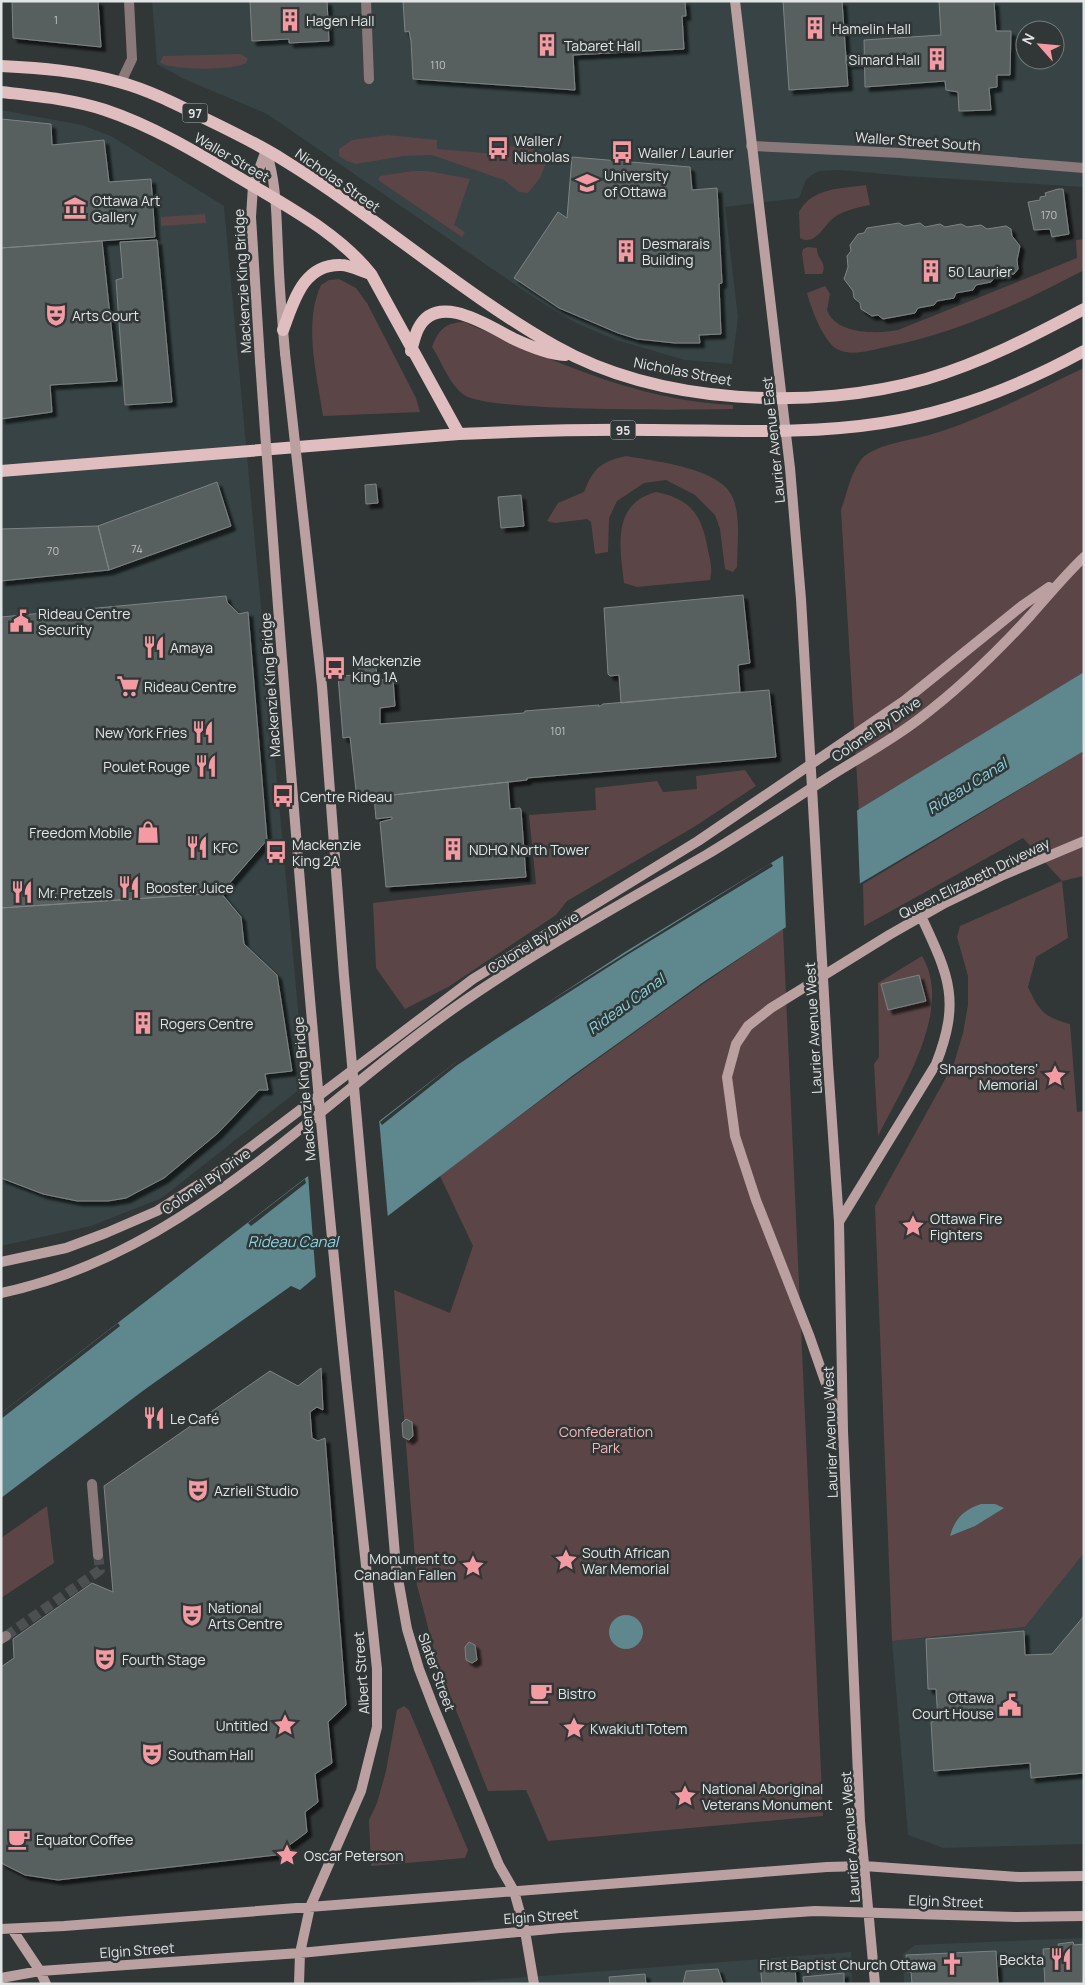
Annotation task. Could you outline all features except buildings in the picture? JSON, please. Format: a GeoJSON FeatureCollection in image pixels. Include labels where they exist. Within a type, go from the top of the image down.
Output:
{"type":"FeatureCollection","features":[{"type":"Feature","properties":{"kind":"main road","name":"Laurier Avenue East"},"geometry":{"type":"LineString","coordinates":[[735,1],[751,146],[783,398],[801,590],[819,879]]}},
{"type":"Feature","properties":{"kind":"main road","name":"Waller Street"},"geometry":{"type":"LineString","coordinates":[[1,66],[73,72],[121,82],[176,104],[266,150]]}},
{"type":"Feature","properties":{"kind":"main road","name":"Waller Street"},"geometry":{"type":"LineString","coordinates":[[1,92],[74,101],[105,110],[162,134],[277,200]]}},
{"type":"Feature","properties":{"kind":"main road","name":"Nicholas Street"},"geometry":{"type":"LineString","coordinates":[[266,150],[287,162],[490,304],[575,356],[620,373],[666,386],[736,397],[783,398],[887,388],[927,378],[1006,349],[1084,309]]}},
{"type":"Feature","properties":{"kind":"main road","name":"Mackenzie King Bridge"},"geometry":{"type":"LineString","coordinates":[[266,150],[253,186],[251,226],[296,847],[321,1136],[346,1378]]}},
{"type":"Feature","properties":{"kind":"main road"},"geometry":{"type":"LineString","coordinates":[[266,150],[274,174],[277,200],[277,247],[283,330]]}},
{"type":"Feature","properties":{"kind":"main road"},"geometry":{"type":"LineString","coordinates":[[1,471],[459,434],[411,351],[371,274],[352,253],[307,219],[277,200]]}},
{"type":"Feature","properties":{"kind":"main road"},"geometry":{"type":"LineString","coordinates":[[283,330],[300,286],[312,273],[322,268],[340,265],[371,274]]}},
{"type":"Feature","properties":{"kind":"main road"},"geometry":{"type":"LineString","coordinates":[[411,351],[420,326],[434,314],[457,312],[472,317],[515,340],[545,351],[575,356]]}},
{"type":"Feature","properties":{"kind":"main road","name":"Slater Street"},"geometry":{"type":"LineString","coordinates":[[283,330],[321,676],[344,976],[396,1567],[407,1629],[419,1669],[499,1865],[514,1891],[525,1931],[534,1984]]}},
{"type":"Feature","properties":{"kind":"main road","name":"95"},"geometry":{"type":"LineString","coordinates":[[459,434],[525,431],[786,432],[884,423],[959,405],[1012,386],[1084,351]]}},
{"type":"Feature","properties":{"kind":"main road","name":"Colonel By Drive"},"geometry":{"type":"LineString","coordinates":[[1,1293],[59,1278],[116,1255],[169,1225],[218,1192],[418,1035],[478,992],[710,853],[918,720],[981,667],[1032,614],[1059,581],[1084,557]]}},
{"type":"Feature","properties":{"kind":"main road","name":"Colonel By Drive"},"geometry":{"type":"LineString","coordinates":[[1,1262],[42,1254],[106,1233],[157,1211],[214,1175],[474,979],[723,824],[904,701],[1023,605],[1059,581]]}},
{"type":"Feature","properties":{"kind":"main road","name":"Queen Elizabeth Driveway"},"geometry":{"type":"LineString","coordinates":[[843,1431],[809,1335],[756,1200],[738,1145],[729,1098],[728,1076],[736,1044],[756,1019],[921,916],[1001,876],[1084,841]]}},
{"type":"Feature","properties":{"kind":"main road","name":"Laurier Avenue West"},"geometry":{"type":"LineString","coordinates":[[819,879],[828,1064],[839,1222],[843,1431],[864,1866],[875,1984]]}},
{"type":"Feature","properties":{"kind":"main road"},"geometry":{"type":"LineString","coordinates":[[839,1222],[936,1064],[942,1048],[951,1008],[950,988],[946,971],[921,916]]}},
{"type":"Feature","properties":{"kind":"main road","name":"Albert Street"},"geometry":{"type":"LineString","coordinates":[[299,1984],[300,1953],[310,1907],[361,1791],[377,1727],[377,1669],[346,1378]]}},
{"type":"Feature","properties":{"kind":"main road","name":"Elgin Street"},"geometry":{"type":"LineString","coordinates":[[6,1929],[310,1907],[751,1871],[864,1866],[1019,1877],[1084,1876]]}},
{"type":"Feature","properties":{"kind":"main road","name":"Elgin Street"},"geometry":{"type":"LineString","coordinates":[[1,1978],[40,1971],[300,1953],[525,1931],[830,1910],[1016,1917],[1084,1916]]}},
{"type":"Feature","properties":{"kind":"main road"},"geometry":{"type":"LineString","coordinates":[[6,1929],[40,1971],[46,1984]]}},
{"type":"Feature","properties":{"kind":"street"},"geometry":{"type":"LineString","coordinates":[[121,82],[132,59],[129,1]]}},
{"type":"Feature","properties":{"kind":"street"},"geometry":{"type":"LineString","coordinates":[[366,1],[369,80]]}},
{"type":"Feature","properties":{"kind":"street","name":"Waller Street South"},"geometry":{"type":"LineString","coordinates":[[751,146],[900,153],[1084,168]]}},
{"type":"Feature","properties":{"kind":"street"},"geometry":{"type":"LineString","coordinates":[[92,1484],[98,1555]]}},
{"type":"Feature","properties":{"kind":"shaded area","name":"University of Ottawa"},"geometry":{"type":"Polygon","coordinates":[[[152,1],[1084,1],[1084,187],[840,170],[819,171],[806,180],[799,198],[725,207],[738,317],[732,364],[685,360],[616,340],[576,323],[536,299],[267,114],[184,79],[157,64],[152,1]]]}},
{"type":"Feature","properties":{"kind":"shaded area"},"geometry":{"type":"Polygon","coordinates":[[[1,110],[82,125],[111,136],[224,206],[305,1085],[162,1198],[91,1226],[1,1246],[1,110]]]}},
{"type":"Feature","properties":{"kind":"shaded area"},"geometry":{"type":"Polygon","coordinates":[[[1084,1553],[1084,1844],[943,1848],[908,1835],[892,1641],[1025,1627],[1084,1553]]]}},
{"type":"Feature","properties":{"kind":"shaded area"},"geometry":{"type":"Polygon","coordinates":[[[1084,1938],[1084,1984],[904,1984],[903,1954],[915,1945],[1084,1938]]]}},
{"type":"Feature","properties":{"kind":"shaded area"},"geometry":{"type":"Polygon","coordinates":[[[851,1952],[852,1984],[435,1984],[851,1952]]]}},
{"type":"Feature","properties":{"kind":"green space"},"geometry":{"type":"Polygon","coordinates":[[[241,54],[248,59],[246,63],[239,66],[190,68],[160,63],[163,56],[241,54]]]}},
{"type":"Feature","properties":{"kind":"green space"},"geometry":{"type":"Polygon","coordinates":[[[387,135],[437,140],[437,149],[509,155],[510,146],[526,147],[540,152],[548,159],[540,178],[528,193],[519,192],[504,180],[432,155],[404,156],[356,164],[339,156],[339,149],[352,140],[387,135]]]}},
{"type":"Feature","properties":{"kind":"green space"},"geometry":{"type":"Polygon","coordinates":[[[412,171],[428,171],[470,179],[454,225],[465,232],[462,237],[378,180],[380,176],[412,171]]]}},
{"type":"Feature","properties":{"kind":"green space"},"geometry":{"type":"Polygon","coordinates":[[[866,185],[870,205],[848,210],[836,216],[820,233],[811,239],[800,238],[799,212],[812,198],[828,191],[866,185]]]}},
{"type":"Feature","properties":{"kind":"green space"},"geometry":{"type":"Polygon","coordinates":[[[205,214],[206,223],[161,226],[161,217],[205,214]]]}},
{"type":"Feature","properties":{"kind":"green space"},"geometry":{"type":"Polygon","coordinates":[[[1084,239],[1084,270],[1012,306],[963,325],[912,341],[868,351],[848,352],[837,349],[832,345],[818,324],[807,293],[825,286],[830,294],[827,310],[839,324],[848,328],[869,332],[898,330],[1077,258],[1076,240],[1084,239]]]}},
{"type":"Feature","properties":{"kind":"green space"},"geometry":{"type":"Polygon","coordinates":[[[808,247],[817,248],[824,267],[822,274],[805,274],[802,254],[803,249],[808,247]]]}},
{"type":"Feature","properties":{"kind":"green space"},"geometry":{"type":"Polygon","coordinates":[[[339,279],[356,288],[367,303],[416,398],[420,412],[323,416],[313,350],[313,316],[321,285],[329,280],[339,279]]]}},
{"type":"Feature","properties":{"kind":"green space"},"geometry":{"type":"Polygon","coordinates":[[[464,322],[562,364],[629,387],[697,402],[733,405],[733,409],[592,409],[481,401],[464,395],[454,385],[432,347],[443,328],[464,322]]]}},
{"type":"Feature","properties":{"kind":"green space"},"geometry":{"type":"Polygon","coordinates":[[[1084,368],[1084,672],[859,811],[841,510],[854,471],[861,460],[874,450],[949,429],[1008,404],[1084,368]]]}},
{"type":"Feature","properties":{"kind":"green space"},"geometry":{"type":"Polygon","coordinates":[[[626,456],[669,464],[702,473],[716,479],[726,488],[733,498],[738,523],[737,567],[733,572],[725,569],[720,529],[715,515],[695,495],[666,480],[644,483],[617,501],[609,518],[608,552],[595,554],[591,522],[587,519],[555,523],[547,521],[558,503],[584,492],[591,477],[599,467],[626,456]]]}},
{"type":"Feature","properties":{"kind":"green space"},"geometry":{"type":"Polygon","coordinates":[[[656,492],[668,495],[687,504],[698,519],[706,538],[710,561],[710,580],[637,587],[624,583],[621,542],[625,517],[631,506],[642,498],[656,492]]]}},
{"type":"Feature","properties":{"kind":"green space"},"geometry":{"type":"Polygon","coordinates":[[[1084,751],[1084,876],[1062,881],[1023,838],[864,926],[863,884],[1084,751]]]}},
{"type":"Feature","properties":{"kind":"green space"},"geometry":{"type":"Polygon","coordinates":[[[745,770],[756,786],[694,827],[567,901],[556,915],[448,987],[405,1009],[376,968],[373,903],[536,884],[529,815],[596,810],[595,788],[657,781],[663,792],[697,789],[696,776],[745,770]]]}},
{"type":"Feature","properties":{"kind":"green space"},"geometry":{"type":"Polygon","coordinates":[[[1062,881],[1068,938],[1036,957],[1028,987],[1043,1012],[1054,1019],[1070,1024],[1077,1112],[1084,1111],[1084,1553],[1025,1627],[892,1641],[875,1206],[954,1063],[963,1033],[968,1005],[968,976],[957,937],[960,926],[1062,881]]]}},
{"type":"Feature","properties":{"kind":"green space","name":"Confederation Park"},"geometry":{"type":"Polygon","coordinates":[[[783,929],[823,1816],[548,1841],[526,1790],[488,1791],[437,1662],[417,1585],[394,1290],[450,1313],[473,1246],[440,1176],[610,1050],[783,929]]]}},
{"type":"Feature","properties":{"kind":"green space"},"geometry":{"type":"Polygon","coordinates":[[[922,956],[930,977],[932,1000],[928,1024],[911,1072],[878,1136],[874,1064],[879,1057],[878,983],[922,956]]]}},
{"type":"Feature","properties":{"kind":"green space"},"geometry":{"type":"Polygon","coordinates":[[[47,1506],[54,1563],[1,1598],[1,1538],[47,1506]]]}},
{"type":"Feature","properties":{"kind":"green space"},"geometry":{"type":"Polygon","coordinates":[[[404,1706],[409,1710],[468,1850],[465,1858],[371,1866],[369,1820],[377,1803],[386,1771],[397,1710],[404,1706]]]}},
{"type":"Feature","properties":{"kind":"water","name":"Rideau Canal"},"geometry":{"type":"Polygon","coordinates":[[[1084,672],[1084,751],[783,929],[702,983],[572,1076],[389,1215],[300,1290],[291,1286],[144,1390],[1,1498],[1,1413],[452,1065],[625,952],[1084,672]]]}},
{"type":"Feature","properties":{"kind":"water"},"geometry":{"type":"Polygon","coordinates":[[[981,1504],[995,1504],[1004,1508],[975,1526],[950,1536],[961,1516],[981,1504]]]}},
{"type":"Feature","properties":{"kind":"water"},"geometry":{"type":"Polygon","coordinates":[[[626,1615],[633,1616],[638,1620],[642,1625],[642,1639],[638,1644],[633,1648],[626,1649],[619,1648],[614,1644],[610,1639],[609,1632],[610,1625],[614,1620],[619,1616],[626,1615]]]}},
{"type":"Feature","properties":{"kind":"pier"},"geometry":{"type":"Polygon","coordinates":[[[857,809],[860,888],[786,931],[783,853],[857,809]]]}},
{"type":"Feature","properties":{"kind":"pier"},"geometry":{"type":"Polygon","coordinates":[[[771,863],[773,866],[627,955],[496,1039],[456,1066],[382,1125],[380,1122],[452,1065],[494,1036],[771,863]]]}},
{"type":"Feature","properties":{"kind":"pier"},"geometry":{"type":"Polygon","coordinates":[[[379,1119],[388,1219],[316,1280],[308,1174],[379,1119]]]}},
{"type":"Feature","properties":{"kind":"pier"},"geometry":{"type":"Polygon","coordinates":[[[305,1179],[306,1183],[251,1226],[248,1223],[305,1179]]]}},
{"type":"Feature","properties":{"kind":"pier"},"geometry":{"type":"Polygon","coordinates":[[[118,1323],[120,1326],[1,1419],[1,1413],[118,1323]]]}},
{"type":"Feature","properties":{"kind":"tunnel"},"geometry":{"type":"LineString","coordinates":[[6,1636],[100,1570],[98,1555]]}},
{"type":"Feature","properties":{"kind":"place","name":"Hagen Hall"},"geometry":{"type":"Point","coordinates":[290,20]}},
{"type":"Feature","properties":{"kind":"place","name":"Hamelin Hall"},"geometry":{"type":"Point","coordinates":[815,28]}},
{"type":"Feature","properties":{"kind":"place","name":"Tabaret Hall"},"geometry":{"type":"Point","coordinates":[547,45]}},
{"type":"Feature","properties":{"kind":"place","name":"Simard Hall"},"geometry":{"type":"Point","coordinates":[937,59]}},
{"type":"Feature","properties":{"kind":"place","name":"Waller / Nicholas"},"geometry":{"type":"Point","coordinates":[498,148]}},
{"type":"Feature","properties":{"kind":"place","name":"Waller / Laurier"},"geometry":{"type":"Point","coordinates":[622,152]}},
{"type":"Feature","properties":{"kind":"place","name":"University of Ottawa"},"geometry":{"type":"Point","coordinates":[587,183]}},
{"type":"Feature","properties":{"kind":"place","name":"Ottawa Art Gallery"},"geometry":{"type":"Point","coordinates":[75,208]}},
{"type":"Feature","properties":{"kind":"place","name":"Desmarais Building"},"geometry":{"type":"Point","coordinates":[626,251]}},
{"type":"Feature","properties":{"kind":"place","name":"50 Laurier"},"geometry":{"type":"Point","coordinates":[931,271]}},
{"type":"Feature","properties":{"kind":"place","name":"Arts Court"},"geometry":{"type":"Point","coordinates":[56,315]}},
{"type":"Feature","properties":{"kind":"place","name":"Rideau Centre Security"},"geometry":{"type":"Point","coordinates":[21,621]}},
{"type":"Feature","properties":{"kind":"place","name":"Amaya"},"geometry":{"type":"Point","coordinates":[154,647]}},
{"type":"Feature","properties":{"kind":"place","name":"Mackenzie King 1A"},"geometry":{"type":"Point","coordinates":[335,668]}},
{"type":"Feature","properties":{"kind":"place","name":"Rideau Centre"},"geometry":{"type":"Point","coordinates":[128,686]}},
{"type":"Feature","properties":{"kind":"place","name":"New York Fries"},"geometry":{"type":"Point","coordinates":[203,732]}},
{"type":"Feature","properties":{"kind":"place","name":"Poulet Rouge"},"geometry":{"type":"Point","coordinates":[206,766]}},
{"type":"Feature","properties":{"kind":"place","name":"Centre Rideau"},"geometry":{"type":"Point","coordinates":[283,796]}},
{"type":"Feature","properties":{"kind":"place","name":"Freedom Mobile"},"geometry":{"type":"Point","coordinates":[148,832]}},
{"type":"Feature","properties":{"kind":"place","name":"KFC"},"geometry":{"type":"Point","coordinates":[197,847]}},
{"type":"Feature","properties":{"kind":"place","name":"NDHQ North Tower"},"geometry":{"type":"Point","coordinates":[453,849]}},
{"type":"Feature","properties":{"kind":"place","name":"Mackenzie King 2A"},"geometry":{"type":"Point","coordinates":[276,852]}},
{"type":"Feature","properties":{"kind":"place","name":"Booster Juice"},"geometry":{"type":"Point","coordinates":[129,887]}},
{"type":"Feature","properties":{"kind":"place","name":"Mr. Pretzels"},"geometry":{"type":"Point","coordinates":[22,892]}},
{"type":"Feature","properties":{"kind":"place","name":"Rogers Centre"},"geometry":{"type":"Point","coordinates":[143,1023]}},
{"type":"Feature","properties":{"kind":"place","name":"Sharpshooters’ Memorial"},"geometry":{"type":"Point","coordinates":[1055,1076]}},
{"type":"Feature","properties":{"kind":"place","name":"Ottawa Fire Fighters"},"geometry":{"type":"Point","coordinates":[913,1226]}},
{"type":"Feature","properties":{"kind":"place","name":"Le Café"},"geometry":{"type":"Point","coordinates":[154,1418]}},
{"type":"Feature","properties":{"kind":"place","name":"Azrieli Studio"},"geometry":{"type":"Point","coordinates":[198,1490]}},
{"type":"Feature","properties":{"kind":"place","name":"South African War Memorial"},"geometry":{"type":"Point","coordinates":[566,1560]}},
{"type":"Feature","properties":{"kind":"place","name":"Monument to Canadian Fallen"},"geometry":{"type":"Point","coordinates":[473,1566]}},
{"type":"Feature","properties":{"kind":"place","name":"National Arts Centre"},"geometry":{"type":"Point","coordinates":[192,1615]}},
{"type":"Feature","properties":{"kind":"place","name":"Fourth Stage"},"geometry":{"type":"Point","coordinates":[105,1659]}},
{"type":"Feature","properties":{"kind":"place","name":"Bistro"},"geometry":{"type":"Point","coordinates":[541,1693]}},
{"type":"Feature","properties":{"kind":"place","name":"Ottawa Court House"},"geometry":{"type":"Point","coordinates":[1010,1705]}},
{"type":"Feature","properties":{"kind":"place","name":"Untitled"},"geometry":{"type":"Point","coordinates":[285,1725]}},
{"type":"Feature","properties":{"kind":"place","name":"Kwakiutl Totem"},"geometry":{"type":"Point","coordinates":[574,1728]}},
{"type":"Feature","properties":{"kind":"place","name":"Southam Hall"},"geometry":{"type":"Point","coordinates":[152,1754]}},
{"type":"Feature","properties":{"kind":"place","name":"National Aboriginal Veterans Monument"},"geometry":{"type":"Point","coordinates":[685,1796]}},
{"type":"Feature","properties":{"kind":"place","name":"Equator Coffee"},"geometry":{"type":"Point","coordinates":[19,1839]}},
{"type":"Feature","properties":{"kind":"place","name":"Oscar Peterson"},"geometry":{"type":"Point","coordinates":[287,1855]}},
{"type":"Feature","properties":{"kind":"place","name":"Beckta"},"geometry":{"type":"Point","coordinates":[1061,1959]}},
{"type":"Feature","properties":{"kind":"place","name":"First Baptist Church Ottawa"},"geometry":{"type":"Point","coordinates":[952,1964]}}]}
